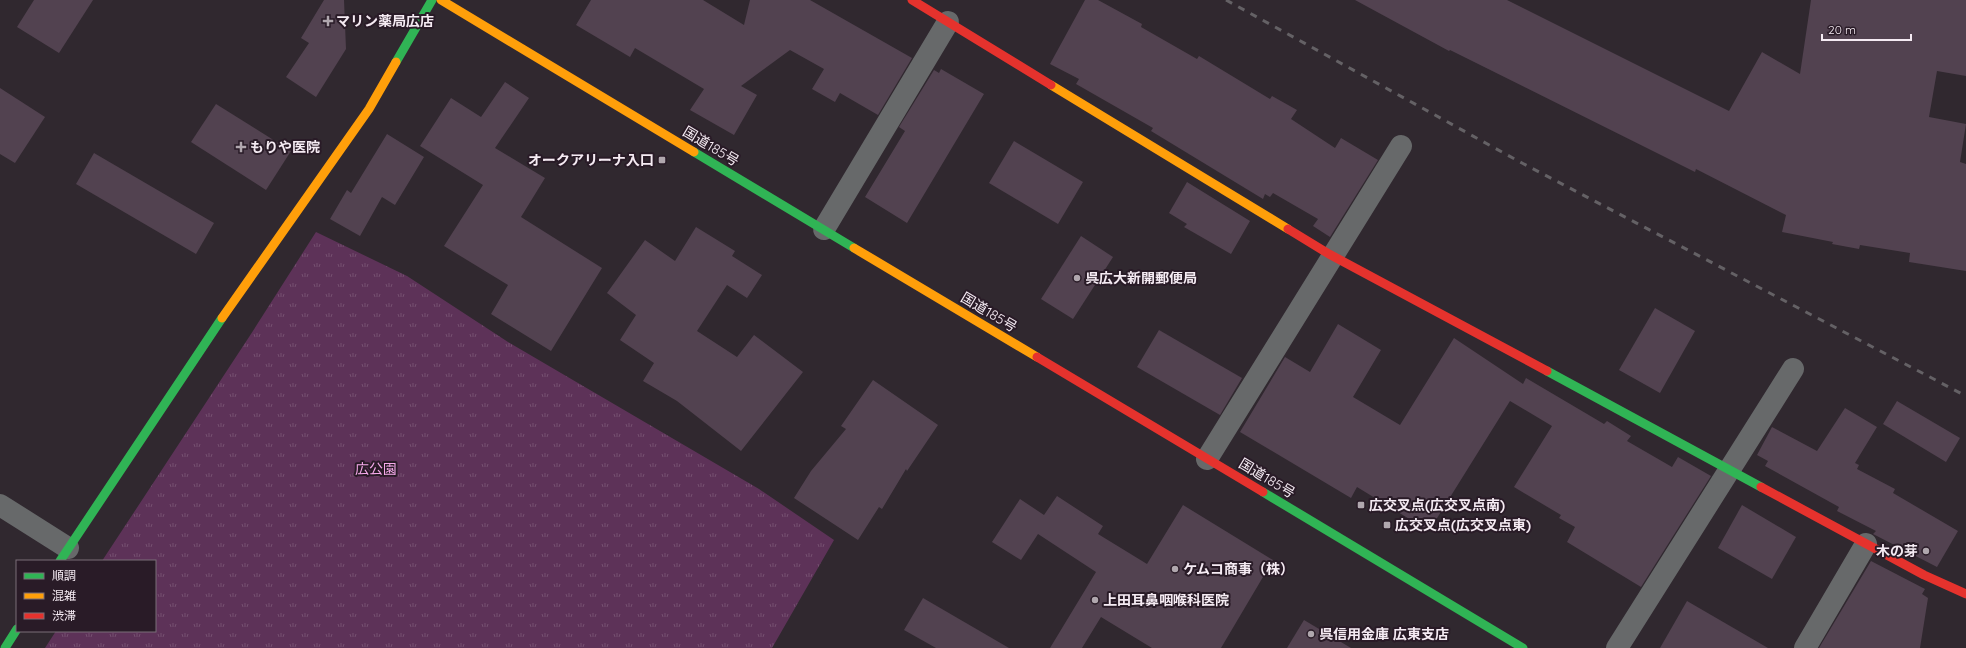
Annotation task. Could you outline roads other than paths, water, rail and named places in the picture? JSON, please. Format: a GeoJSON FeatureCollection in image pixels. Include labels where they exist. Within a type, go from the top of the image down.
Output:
{"type":"FeatureCollection","features":[{"type":"Feature","properties":{"kind":"main road"},"geometry":{"type":"LineString","coordinates":[[64,555],[230,307],[369,109],[432,0]]}},
{"type":"Feature","properties":{"kind":"main road","name":"国道185号"},"geometry":{"type":"LineString","coordinates":[[441,0],[1523,648]]}},
{"type":"Feature","properties":{"kind":"main road"},"geometry":{"type":"LineString","coordinates":[[912,0],[1333,255],[1866,544],[1924,575],[1966,594]]}},
{"type":"Feature","properties":{"kind":"main road"},"geometry":{"type":"LineString","coordinates":[[5,648],[16,631]]}},
{"type":"Feature","properties":{"kind":"street"},"geometry":{"type":"LineString","coordinates":[[824,230],[948,22]]}},
{"type":"Feature","properties":{"kind":"street"},"geometry":{"type":"LineString","coordinates":[[1207,459],[1401,146]]}},
{"type":"Feature","properties":{"kind":"street"},"geometry":{"type":"LineString","coordinates":[[1617,648],[1793,369]]}},
{"type":"Feature","properties":{"kind":"street"},"geometry":{"type":"LineString","coordinates":[[0,505],[64,555]]}},
{"type":"Feature","properties":{"kind":"street"},"geometry":{"type":"LineString","coordinates":[[1805,648],[1866,544]]}},
{"type":"Feature","properties":{"kind":"railway"},"geometry":{"type":"LineString","coordinates":[[1226,0],[1522,163],[1966,396]]}},
{"type":"Feature","properties":{"kind":"place","name":"マリン薬局広店"},"geometry":{"type":"Point","coordinates":[328,21]}},
{"type":"Feature","properties":{"kind":"place","name":"もりや医院"},"geometry":{"type":"Point","coordinates":[241,147]}},
{"type":"Feature","properties":{"kind":"place","name":"オークアリーナ入口"},"geometry":{"type":"Point","coordinates":[662,160]}},
{"type":"Feature","properties":{"kind":"place","name":"呉広大新開郵便局"},"geometry":{"type":"Point","coordinates":[1077,278]}},
{"type":"Feature","properties":{"kind":"place","name":"広交叉点(広交叉点南)"},"geometry":{"type":"Point","coordinates":[1361,505]}},
{"type":"Feature","properties":{"kind":"place","name":"広交叉点(広交叉点東)"},"geometry":{"type":"Point","coordinates":[1387,525]}},
{"type":"Feature","properties":{"kind":"place","name":"木の芽"},"geometry":{"type":"Point","coordinates":[1926,551]}},
{"type":"Feature","properties":{"kind":"place","name":"ケムコ商事（株）"},"geometry":{"type":"Point","coordinates":[1175,569]}},
{"type":"Feature","properties":{"kind":"place","name":"上田耳鼻咽喉科医院"},"geometry":{"type":"Point","coordinates":[1095,600]}},
{"type":"Feature","properties":{"kind":"place","name":"呉信用金庫 広東支店"},"geometry":{"type":"Point","coordinates":[1311,634]}},
{"type":"Feature","properties":{"kind":"park label","name":"広公園"},"geometry":{"type":"Point","coordinates":[376,469]}}]}
